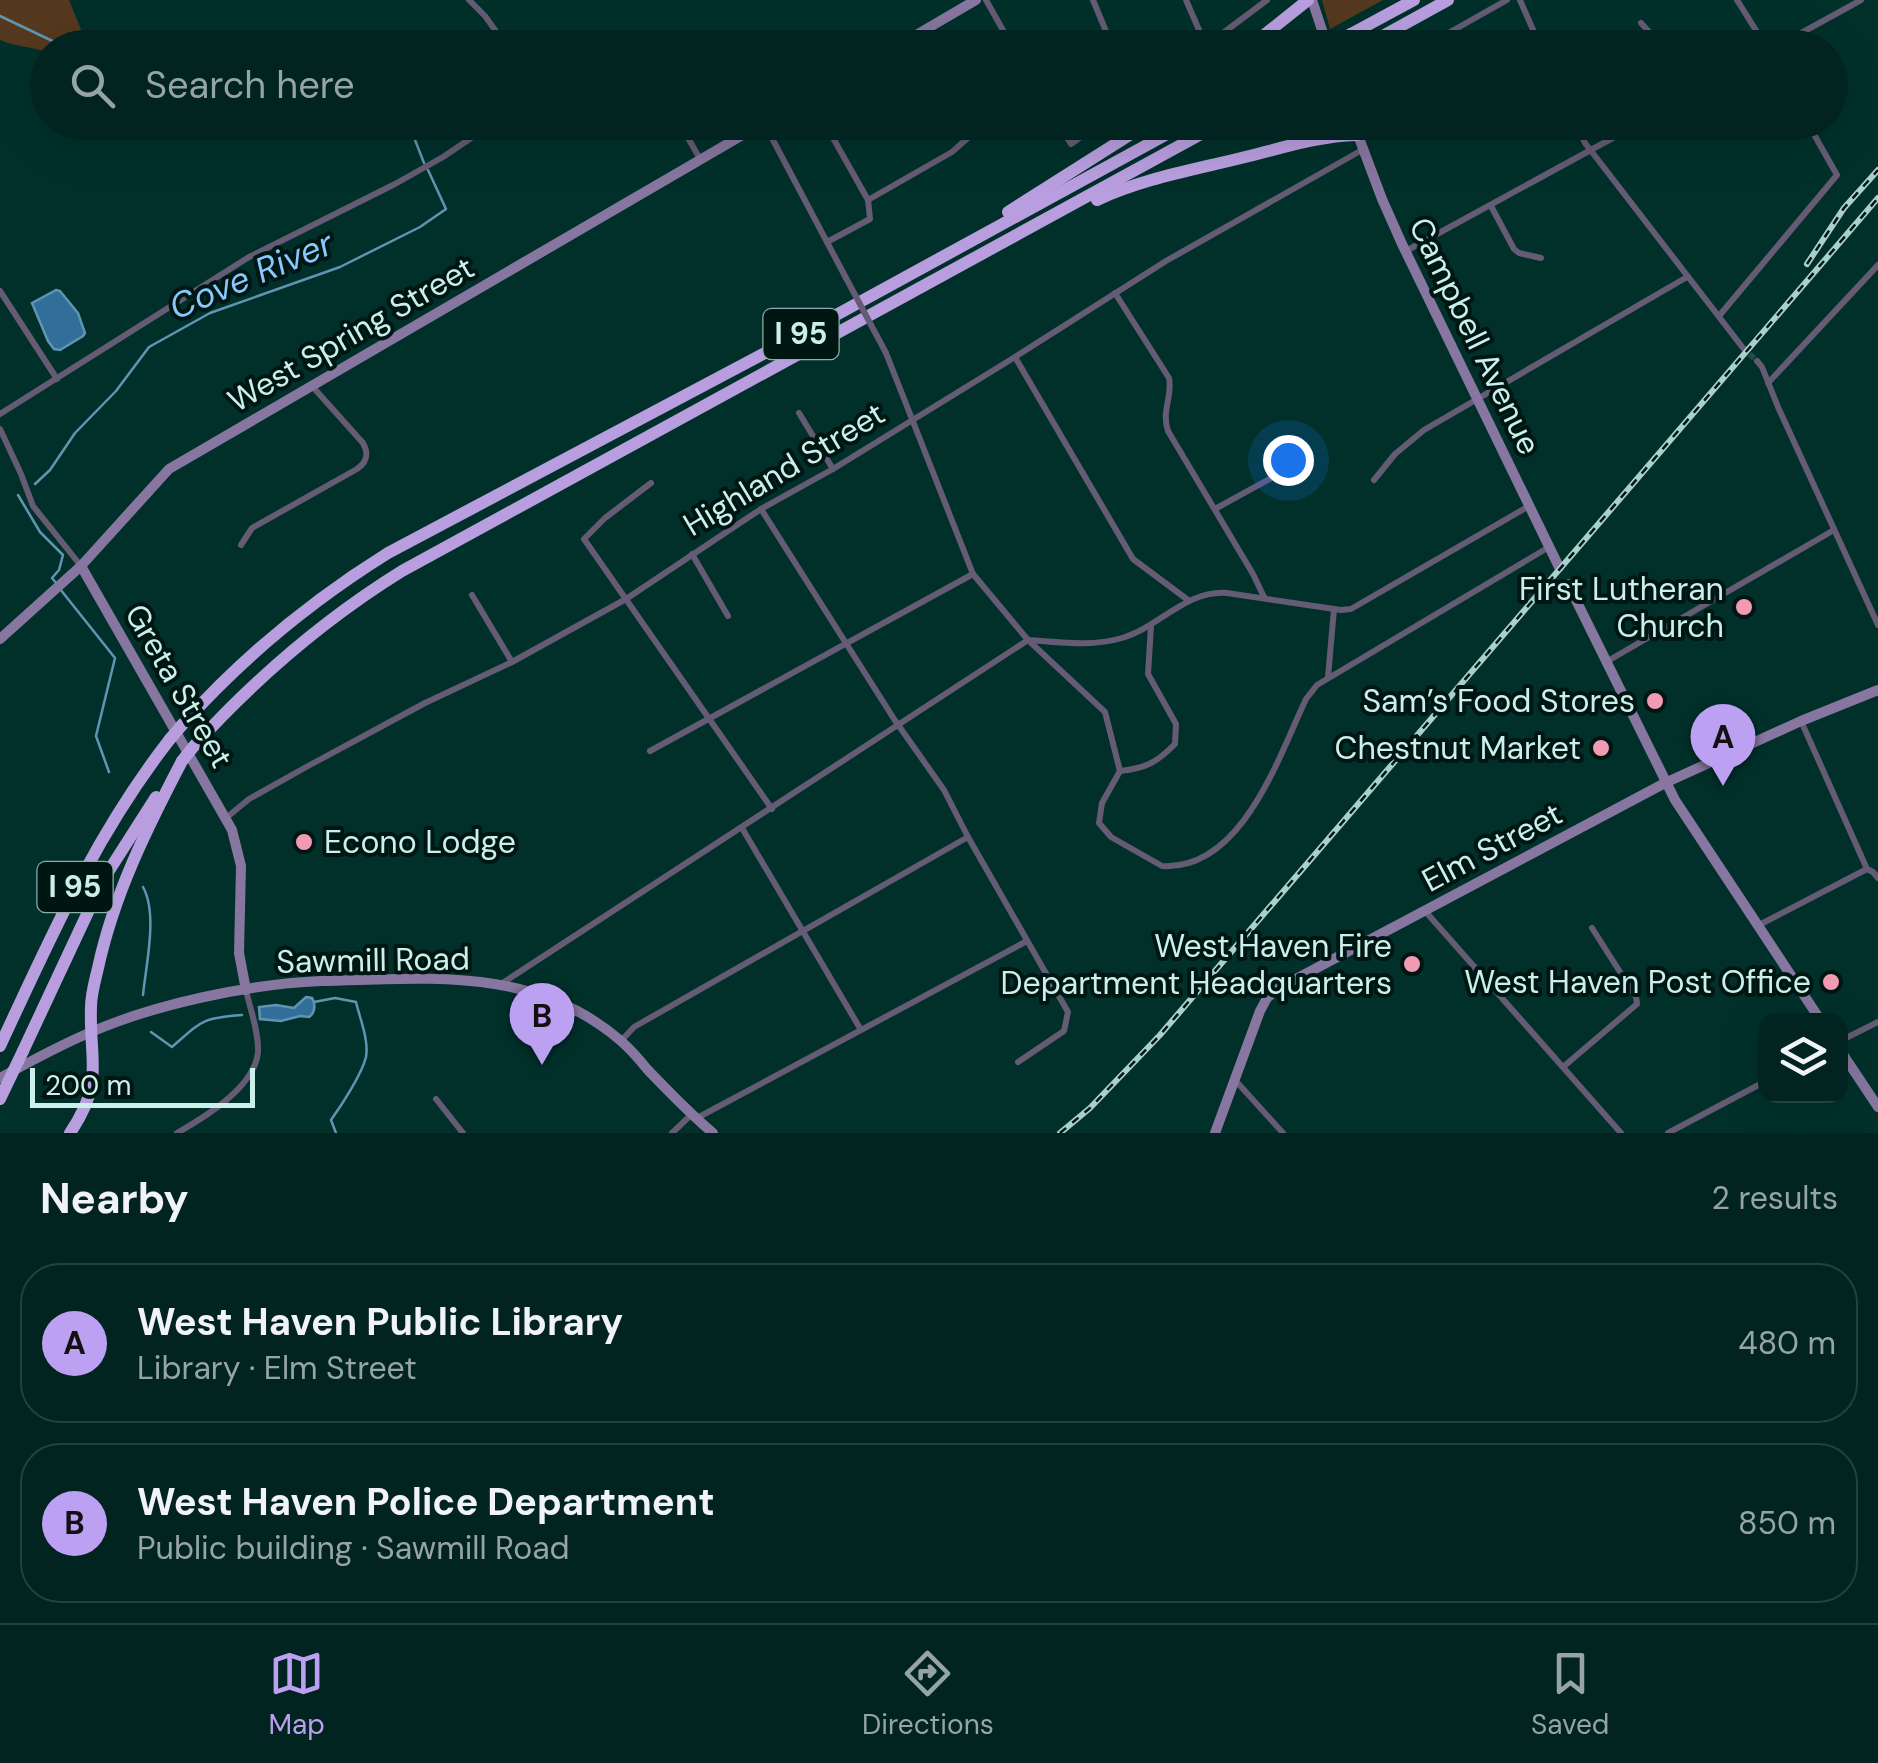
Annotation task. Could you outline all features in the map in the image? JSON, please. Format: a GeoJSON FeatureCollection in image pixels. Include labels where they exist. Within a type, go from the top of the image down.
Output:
{"type":"FeatureCollection","features":[{"type":"Feature","properties":{"kind":"highway"},"geometry":{"type":"LineString","coordinates":[[1271,30],[1310,0]]}},
{"type":"Feature","properties":{"kind":"highway"},"geometry":{"type":"LineString","coordinates":[[1358,30],[1414,0]]}},
{"type":"Feature","properties":{"kind":"highway"},"geometry":{"type":"LineString","coordinates":[[1393,30],[1448,0]]}},
{"type":"Feature","properties":{"kind":"highway"},"geometry":{"type":"LineString","coordinates":[[899,280],[1121,140]]}},
{"type":"Feature","properties":{"kind":"highway","name":"I 95"},"geometry":{"type":"LineString","coordinates":[[0,1046],[88,862],[123,804],[170,739],[227,678],[331,590],[388,553],[1156,140]]}},
{"type":"Feature","properties":{"kind":"highway","name":"I 95"},"geometry":{"type":"LineString","coordinates":[[0,1099],[104,880],[131,833],[194,746],[291,650],[402,571],[1190,140]]}},
{"type":"Feature","properties":{"kind":"highway"},"geometry":{"type":"LineString","coordinates":[[977,257],[1110,194],[1316,140]]}},
{"type":"Feature","properties":{"kind":"highway"},"geometry":{"type":"LineString","coordinates":[[70,1133],[90,1095],[94,1063],[91,1007],[120,892],[182,760]]}},
{"type":"Feature","properties":{"kind":"main road"},"geometry":{"type":"LineString","coordinates":[[925,30],[976,0]]}},
{"type":"Feature","properties":{"kind":"main road"},"geometry":{"type":"LineString","coordinates":[[1310,0],[1321,30]]}},
{"type":"Feature","properties":{"kind":"main road","name":"West Spring Street"},"geometry":{"type":"LineString","coordinates":[[0,639],[81,566],[169,469],[734,140]]}},
{"type":"Feature","properties":{"kind":"main road","name":"Campbell Avenue"},"geometry":{"type":"LineString","coordinates":[[1359,140],[1406,251],[1559,567]]}},
{"type":"Feature","properties":{"kind":"main road","name":"Greta Street"},"geometry":{"type":"LineString","coordinates":[[81,566],[226,818],[240,866],[239,936],[246,990]]}},
{"type":"Feature","properties":{"kind":"main road"},"geometry":{"type":"LineString","coordinates":[[1568,584],[1665,783],[1816,1013]]}},
{"type":"Feature","properties":{"kind":"main road","name":"Elm Street"},"geometry":{"type":"LineString","coordinates":[[1215,1133],[1260,1011],[1273,992],[1665,783],[1878,690]]}},
{"type":"Feature","properties":{"kind":"main road","name":"Sawmill Road"},"geometry":{"type":"LineString","coordinates":[[0,1078],[92,1031],[166,1008],[246,990],[329,980],[453,980],[502,984],[568,1006],[621,1040],[712,1133]]}},
{"type":"Feature","properties":{"kind":"main road"},"geometry":{"type":"LineString","coordinates":[[1848,1062],[1878,1108]]}},
{"type":"Feature","properties":{"kind":"street"},"geometry":{"type":"LineString","coordinates":[[469,0],[495,30]]}},
{"type":"Feature","properties":{"kind":"street"},"geometry":{"type":"LineString","coordinates":[[986,0],[1003,30]]}},
{"type":"Feature","properties":{"kind":"street"},"geometry":{"type":"LineString","coordinates":[[1093,0],[1106,30]]}},
{"type":"Feature","properties":{"kind":"street"},"geometry":{"type":"LineString","coordinates":[[1186,0],[1198,30]]}},
{"type":"Feature","properties":{"kind":"street"},"geometry":{"type":"LineString","coordinates":[[1228,30],[1268,0]]}},
{"type":"Feature","properties":{"kind":"street"},"geometry":{"type":"LineString","coordinates":[[1454,30],[1507,0]]}},
{"type":"Feature","properties":{"kind":"street"},"geometry":{"type":"LineString","coordinates":[[1520,0],[1533,30]]}},
{"type":"Feature","properties":{"kind":"street"},"geometry":{"type":"LineString","coordinates":[[1737,0],[1758,30]]}},
{"type":"Feature","properties":{"kind":"street"},"geometry":{"type":"LineString","coordinates":[[1804,30],[1861,0]]}},
{"type":"Feature","properties":{"kind":"street"},"geometry":{"type":"LineString","coordinates":[[1641,23],[1648,30]]}},
{"type":"Feature","properties":{"kind":"street"},"geometry":{"type":"LineString","coordinates":[[0,414],[246,258],[426,166],[467,140]]}},
{"type":"Feature","properties":{"kind":"street"},"geometry":{"type":"LineString","coordinates":[[689,140],[700,159]]}},
{"type":"Feature","properties":{"kind":"street"},"geometry":{"type":"LineString","coordinates":[[773,140],[886,353],[973,574],[1028,640],[1104,712],[1120,771],[1102,803],[1099,823],[1111,837],[1156,864],[1190,862],[1228,838],[1246,819],[1306,699],[1317,685],[1550,546]]}},
{"type":"Feature","properties":{"kind":"street"},"geometry":{"type":"LineString","coordinates":[[827,242],[870,218],[868,200],[834,140]]}},
{"type":"Feature","properties":{"kind":"street"},"geometry":{"type":"LineString","coordinates":[[868,200],[952,152],[966,140]]}},
{"type":"Feature","properties":{"kind":"street"},"geometry":{"type":"LineString","coordinates":[[1584,140],[1743,348]]}},
{"type":"Feature","properties":{"kind":"street"},"geometry":{"type":"LineString","coordinates":[[1406,251],[1612,140]]}},
{"type":"Feature","properties":{"kind":"street"},"geometry":{"type":"LineString","coordinates":[[1719,316],[1837,176],[1818,140]]}},
{"type":"Feature","properties":{"kind":"street","name":"Highland Street"},"geometry":{"type":"LineString","coordinates":[[226,818],[248,800],[308,766],[626,599],[762,509],[1015,358],[1166,261],[1362,150]]}},
{"type":"Feature","properties":{"kind":"street"},"geometry":{"type":"LineString","coordinates":[[1491,206],[1514,249],[1541,258]]}},
{"type":"Feature","properties":{"kind":"street"},"geometry":{"type":"LineString","coordinates":[[1768,383],[1878,265]]}},
{"type":"Feature","properties":{"kind":"street"},"geometry":{"type":"LineString","coordinates":[[1374,480],[1395,454],[1424,430],[1687,277]]}},
{"type":"Feature","properties":{"kind":"street"},"geometry":{"type":"LineString","coordinates":[[0,291],[57,378]]}},
{"type":"Feature","properties":{"kind":"street"},"geometry":{"type":"LineString","coordinates":[[1115,293],[1169,378],[1166,426],[1265,598]]}},
{"type":"Feature","properties":{"kind":"street"},"geometry":{"type":"LineString","coordinates":[[1015,358],[1133,560],[1188,600]]}},
{"type":"Feature","properties":{"kind":"street"},"geometry":{"type":"LineString","coordinates":[[1757,361],[1878,625]]}},
{"type":"Feature","properties":{"kind":"street"},"geometry":{"type":"LineString","coordinates":[[241,544],[252,528],[365,462],[363,443],[311,386]]}},
{"type":"Feature","properties":{"kind":"street"},"geometry":{"type":"LineString","coordinates":[[799,413],[833,469]]}},
{"type":"Feature","properties":{"kind":"street","name":"Greta Street"},"geometry":{"type":"LineString","coordinates":[[0,430],[33,506],[81,566]]}},
{"type":"Feature","properties":{"kind":"street"},"geometry":{"type":"LineString","coordinates":[[1215,509],[1286,470]]}},
{"type":"Feature","properties":{"kind":"street"},"geometry":{"type":"LineString","coordinates":[[651,484],[584,539],[772,808]]}},
{"type":"Feature","properties":{"kind":"street"},"geometry":{"type":"LineString","coordinates":[[502,984],[1028,640],[1080,643],[1120,639],[1151,626],[1188,600],[1219,592],[1346,610],[1530,506]]}},
{"type":"Feature","properties":{"kind":"street"},"geometry":{"type":"LineString","coordinates":[[762,509],[944,790],[1068,1012],[1064,1031],[1018,1062]]}},
{"type":"Feature","properties":{"kind":"street"},"geometry":{"type":"LineString","coordinates":[[1606,662],[1834,530]]}},
{"type":"Feature","properties":{"kind":"street"},"geometry":{"type":"LineString","coordinates":[[692,554],[728,616]]}},
{"type":"Feature","properties":{"kind":"street"},"geometry":{"type":"LineString","coordinates":[[650,751],[973,574]]}},
{"type":"Feature","properties":{"kind":"street"},"geometry":{"type":"LineString","coordinates":[[472,595],[512,662]]}},
{"type":"Feature","properties":{"kind":"street"},"geometry":{"type":"LineString","coordinates":[[1328,678],[1334,609]]}},
{"type":"Feature","properties":{"kind":"street"},"geometry":{"type":"LineString","coordinates":[[1120,771],[1144,768],[1175,744],[1176,724],[1148,674],[1151,626]]}},
{"type":"Feature","properties":{"kind":"street"},"geometry":{"type":"LineString","coordinates":[[1801,722],[1867,869],[1878,878]]}},
{"type":"Feature","properties":{"kind":"street"},"geometry":{"type":"LineString","coordinates":[[742,828],[861,1030]]}},
{"type":"Feature","properties":{"kind":"street"},"geometry":{"type":"LineString","coordinates":[[621,1040],[634,1026],[968,837]]}},
{"type":"Feature","properties":{"kind":"street"},"geometry":{"type":"LineString","coordinates":[[1758,926],[1867,869]]}},
{"type":"Feature","properties":{"kind":"street"},"geometry":{"type":"LineString","coordinates":[[1426,910],[1621,1133]]}},
{"type":"Feature","properties":{"kind":"street"},"geometry":{"type":"LineString","coordinates":[[1563,1068],[1636,1004],[1636,996],[1592,928]]}},
{"type":"Feature","properties":{"kind":"street"},"geometry":{"type":"LineString","coordinates":[[672,1133],[694,1116],[1027,942]]}},
{"type":"Feature","properties":{"kind":"street"},"geometry":{"type":"LineString","coordinates":[[177,1133],[234,1094],[252,1072],[258,1048],[246,990]]}},
{"type":"Feature","properties":{"kind":"street"},"geometry":{"type":"LineString","coordinates":[[1848,1038],[1878,1022]]}},
{"type":"Feature","properties":{"kind":"street"},"geometry":{"type":"LineString","coordinates":[[1234,1079],[1283,1133]]}},
{"type":"Feature","properties":{"kind":"street"},"geometry":{"type":"LineString","coordinates":[[1668,1133],[1758,1085]]}},
{"type":"Feature","properties":{"kind":"street"},"geometry":{"type":"LineString","coordinates":[[436,1099],[463,1133]]}},
{"type":"Feature","properties":{"kind":"shaded area"},"geometry":{"type":"Polygon","coordinates":[[[0,0],[69,0],[81,30],[30,30],[30,48],[0,40],[0,0]]]}},
{"type":"Feature","properties":{"kind":"shaded area"},"geometry":{"type":"Polygon","coordinates":[[[1322,0],[1383,0],[1330,29],[1322,0]]]}},
{"type":"Feature","properties":{"kind":"water"},"geometry":{"type":"Polygon","coordinates":[[[56,290],[78,313],[85,333],[60,350],[48,341],[32,303],[56,290]]]}},
{"type":"Feature","properties":{"kind":"water"},"geometry":{"type":"Polygon","coordinates":[[[306,997],[314,1003],[309,1017],[260,1019],[259,1007],[294,1008],[306,997]]]}},
{"type":"Feature","properties":{"kind":"waterway","name":"Cove River"},"geometry":{"type":"LineString","coordinates":[[0,16],[30,30]]}},
{"type":"Feature","properties":{"kind":"waterway","name":"Cove River"},"geometry":{"type":"LineString","coordinates":[[415,140],[424,163]]}},
{"type":"Feature","properties":{"kind":"waterway","name":"Cove River"},"geometry":{"type":"LineString","coordinates":[[35,484],[149,347],[210,313],[340,267],[420,227],[446,209],[428,170]]}},
{"type":"Feature","properties":{"kind":"waterway","name":"Cove River"},"geometry":{"type":"LineString","coordinates":[[18,495],[40,532],[63,555],[52,578],[56,583]]}},
{"type":"Feature","properties":{"kind":"waterway","name":"Cove River"},"geometry":{"type":"LineString","coordinates":[[60,589],[115,658],[96,736],[109,772]]}},
{"type":"Feature","properties":{"kind":"waterway","name":"Cove River"},"geometry":{"type":"LineString","coordinates":[[143,887],[150,925],[143,995]]}},
{"type":"Feature","properties":{"kind":"waterway","name":"Cove River"},"geometry":{"type":"LineString","coordinates":[[314,1002],[335,998],[356,1002],[365,1037],[364,1064],[331,1120],[336,1133]]}},
{"type":"Feature","properties":{"kind":"waterway","name":"Cove River"},"geometry":{"type":"LineString","coordinates":[[151,1032],[172,1047],[203,1022],[242,1015]]}},
{"type":"Feature","properties":{"kind":"tunnel"},"geometry":{"type":"LineString","coordinates":[[1743,348],[1757,361]]}},
{"type":"Feature","properties":{"kind":"railway"},"geometry":{"type":"LineString","coordinates":[[1807,264],[1844,208],[1878,170]]}},
{"type":"Feature","properties":{"kind":"railway"},"geometry":{"type":"LineString","coordinates":[[1060,1133],[1090,1108],[1160,1035],[1878,198]]}},
{"type":"Feature","properties":{"kind":"place","name":"First Lutheran Church"},"geometry":{"type":"Point","coordinates":[1744,607]}},
{"type":"Feature","properties":{"kind":"place","name":"Sam’s Food Stores"},"geometry":{"type":"Point","coordinates":[1655,701]}},
{"type":"Feature","properties":{"kind":"place","name":"Chestnut Market"},"geometry":{"type":"Point","coordinates":[1601,748]}},
{"type":"Feature","properties":{"kind":"place","name":"West Haven Public Library"},"geometry":{"type":"Point","coordinates":[1723,786]}},
{"type":"Feature","properties":{"kind":"place","name":"Econo Lodge"},"geometry":{"type":"Point","coordinates":[304,842]}},
{"type":"Feature","properties":{"kind":"place","name":"West Haven Fire Department Headquarters"},"geometry":{"type":"Point","coordinates":[1412,964]}},
{"type":"Feature","properties":{"kind":"place","name":"West Haven Post Office"},"geometry":{"type":"Point","coordinates":[1831,982]}},
{"type":"Feature","properties":{"kind":"place","name":"West Haven Police Department"},"geometry":{"type":"Point","coordinates":[542,1065]}}]}
